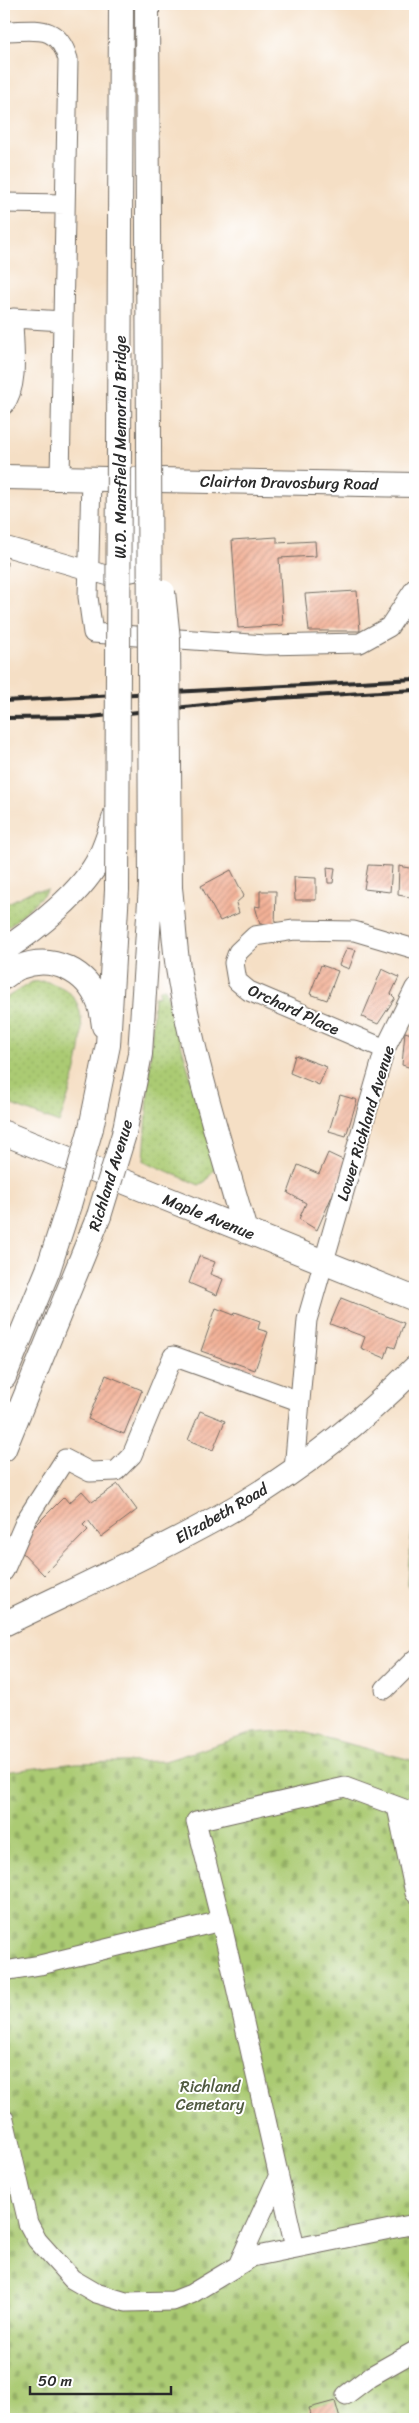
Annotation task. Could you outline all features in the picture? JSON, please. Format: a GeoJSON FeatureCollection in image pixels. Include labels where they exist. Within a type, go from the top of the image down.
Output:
{"type":"FeatureCollection","features":[{"type":"Feature","properties":{"kind":"main road","name":"W.D. Mansfield Memorial Bridge"},"geometry":{"type":"LineString","coordinates":[[117,890],[119,807],[121,4]]}},
{"type":"Feature","properties":{"kind":"main road","name":"W.D. Mansfield Memorial Bridge"},"geometry":{"type":"LineString","coordinates":[[147,4],[141,470],[168,639],[160,886]]}},
{"type":"Feature","properties":{"kind":"main road","name":"Clairton Dravosburg Road"},"geometry":{"type":"LineString","coordinates":[[4,477],[91,478],[141,470],[164,480],[415,485]]}},
{"type":"Feature","properties":{"kind":"main road"},"geometry":{"type":"LineString","coordinates":[[4,950],[29,934],[71,896],[100,858],[119,807]]}},
{"type":"Feature","properties":{"kind":"main road"},"geometry":{"type":"LineString","coordinates":[[160,886],[210,1111],[245,1230]]}},
{"type":"Feature","properties":{"kind":"main road","name":"Richland Avenue"},"geometry":{"type":"LineString","coordinates":[[4,1449],[99,1216],[124,1134],[140,1054],[160,886]]}},
{"type":"Feature","properties":{"kind":"main road","name":"Richland Avenue"},"geometry":{"type":"LineString","coordinates":[[4,1377],[48,1270],[69,1206],[91,1128],[108,1045],[117,890]]}},
{"type":"Feature","properties":{"kind":"main road"},"geometry":{"type":"LineString","coordinates":[[4,977],[20,967],[44,962],[68,967],[84,979],[99,1002],[108,1045]]}},
{"type":"Feature","properties":{"kind":"main road","name":"Maple Avenue"},"geometry":{"type":"LineString","coordinates":[[4,1133],[415,1299]]}},
{"type":"Feature","properties":{"kind":"main road","name":"Elizabeth Road"},"geometry":{"type":"LineString","coordinates":[[4,1624],[220,1517],[294,1470],[388,1396],[415,1368]]}},
{"type":"Feature","properties":{"kind":"street"},"geometry":{"type":"LineString","coordinates":[[4,31],[39,31],[55,34],[63,44],[68,59],[60,478]]}},
{"type":"Feature","properties":{"kind":"street"},"geometry":{"type":"LineString","coordinates":[[4,203],[65,204]]}},
{"type":"Feature","properties":{"kind":"street"},"geometry":{"type":"LineString","coordinates":[[4,405],[10,397],[14,384],[13,318],[63,321]]}},
{"type":"Feature","properties":{"kind":"street"},"geometry":{"type":"LineString","coordinates":[[4,546],[109,576],[132,572],[138,560],[141,470]]}},
{"type":"Feature","properties":{"kind":"street"},"geometry":{"type":"LineString","coordinates":[[91,478],[88,597],[93,633],[265,645],[360,643],[390,627],[415,588]]}},
{"type":"Feature","properties":{"kind":"street","name":"Orchard Place"},"geometry":{"type":"LineString","coordinates":[[386,1050],[249,991],[237,981],[234,963],[238,952],[255,936],[294,930],[354,931],[415,949]]}},
{"type":"Feature","properties":{"kind":"street","name":"Lower Richland Avenue"},"geometry":{"type":"LineString","coordinates":[[294,1470],[306,1320],[322,1262],[355,1161],[386,1050],[415,988]]}},
{"type":"Feature","properties":{"kind":"street"},"geometry":{"type":"LineString","coordinates":[[4,1571],[26,1520],[65,1459],[90,1472],[116,1471],[132,1455],[173,1356],[299,1402]]}},
{"type":"Feature","properties":{"kind":"street"},"geometry":{"type":"LineString","coordinates":[[385,1688],[415,1659]]}},
{"type":"Feature","properties":{"kind":"street"},"geometry":{"type":"LineString","coordinates":[[295,2248],[221,1921],[196,1821],[345,1787],[415,1813]]}},
{"type":"Feature","properties":{"kind":"street"},"geometry":{"type":"LineString","coordinates":[[397,1807],[415,1893]]}},
{"type":"Feature","properties":{"kind":"street"},"geometry":{"type":"LineString","coordinates":[[4,1971],[40,1965],[221,1921]]}},
{"type":"Feature","properties":{"kind":"street"},"geometry":{"type":"LineString","coordinates":[[4,2119],[28,2223],[37,2240],[72,2279],[96,2293],[126,2302],[173,2301],[192,2294],[239,2263],[252,2257],[415,2224]]}},
{"type":"Feature","properties":{"kind":"street"},"geometry":{"type":"LineString","coordinates":[[239,2263],[278,2177]]}},
{"type":"Feature","properties":{"kind":"street"},"geometry":{"type":"LineString","coordinates":[[346,2395],[371,2376],[415,2351]]}},
{"type":"Feature","properties":{"kind":"green space"},"geometry":{"type":"Polygon","coordinates":[[[34,890],[48,890],[4,930],[4,905],[34,890]]]}},
{"type":"Feature","properties":{"kind":"green space"},"geometry":{"type":"Polygon","coordinates":[[[44,981],[60,987],[74,998],[80,1010],[82,1025],[78,1060],[59,1123],[4,1102],[4,999],[32,982],[44,981]]]}},
{"type":"Feature","properties":{"kind":"green space"},"geometry":{"type":"Polygon","coordinates":[[[165,988],[216,1166],[206,1181],[199,1185],[144,1161],[154,997],[159,996],[159,989],[165,988]]]}},
{"type":"Feature","properties":{"kind":"green space"},"geometry":{"type":"Polygon","coordinates":[[[415,1522],[414,1596],[407,1583],[412,1529],[415,1522]]]}},
{"type":"Feature","properties":{"kind":"green space","name":"Richland Cemetary"},"geometry":{"type":"Polygon","coordinates":[[[295,1730],[415,1761],[415,2419],[4,2419],[4,1772],[76,1763],[165,1761],[253,1733],[295,1730]]]}},
{"type":"Feature","properties":{"kind":"building"},"geometry":{"type":"Polygon","coordinates":[[[277,537],[277,543],[315,541],[316,556],[279,558],[283,625],[238,628],[232,540],[277,537]]]}},
{"type":"Feature","properties":{"kind":"building"},"geometry":{"type":"Polygon","coordinates":[[[4,561],[7,562],[5,600],[4,600],[4,561]]]}},
{"type":"Feature","properties":{"kind":"building"},"geometry":{"type":"Polygon","coordinates":[[[357,591],[360,631],[309,631],[305,594],[357,591]]]}},
{"type":"Feature","properties":{"kind":"building"},"geometry":{"type":"Polygon","coordinates":[[[368,865],[392,866],[390,892],[364,889],[368,865]]]}},
{"type":"Feature","properties":{"kind":"building"},"geometry":{"type":"Polygon","coordinates":[[[399,866],[415,869],[415,898],[398,895],[399,866]]]}},
{"type":"Feature","properties":{"kind":"building"},"geometry":{"type":"Polygon","coordinates":[[[327,867],[335,868],[333,883],[328,883],[327,867]]]}},
{"type":"Feature","properties":{"kind":"building"},"geometry":{"type":"Polygon","coordinates":[[[231,870],[244,896],[236,903],[239,913],[220,921],[201,886],[231,870]]]}},
{"type":"Feature","properties":{"kind":"building"},"geometry":{"type":"Polygon","coordinates":[[[294,877],[316,878],[316,900],[295,900],[294,877]]]}},
{"type":"Feature","properties":{"kind":"building"},"geometry":{"type":"Polygon","coordinates":[[[260,891],[276,891],[275,925],[260,924],[255,906],[260,907],[260,891]]]}},
{"type":"Feature","properties":{"kind":"building"},"geometry":{"type":"Polygon","coordinates":[[[347,948],[356,950],[349,969],[339,965],[347,948]]]}},
{"type":"Feature","properties":{"kind":"building"},"geometry":{"type":"Polygon","coordinates":[[[321,965],[338,971],[327,1000],[310,994],[321,965]]]}},
{"type":"Feature","properties":{"kind":"building"},"geometry":{"type":"Polygon","coordinates":[[[382,969],[399,977],[391,994],[395,998],[378,1024],[362,1017],[382,969]]]}},
{"type":"Feature","properties":{"kind":"building"},"geometry":{"type":"Polygon","coordinates":[[[405,1032],[415,1035],[415,1069],[402,1065],[405,1032]]]}},
{"type":"Feature","properties":{"kind":"building"},"geometry":{"type":"Polygon","coordinates":[[[295,1055],[327,1067],[319,1085],[290,1073],[295,1055]]]}},
{"type":"Feature","properties":{"kind":"building"},"geometry":{"type":"Polygon","coordinates":[[[340,1095],[357,1100],[346,1136],[329,1131],[340,1095]]]}},
{"type":"Feature","properties":{"kind":"building"},"geometry":{"type":"Polygon","coordinates":[[[328,1153],[347,1162],[317,1230],[299,1219],[306,1203],[288,1193],[298,1165],[319,1174],[328,1153]]]}},
{"type":"Feature","properties":{"kind":"building"},"geometry":{"type":"Polygon","coordinates":[[[199,1256],[215,1262],[210,1274],[223,1279],[217,1295],[189,1283],[199,1256]]]}},
{"type":"Feature","properties":{"kind":"building"},"geometry":{"type":"Polygon","coordinates":[[[341,1298],[404,1323],[395,1348],[389,1346],[385,1358],[361,1348],[365,1337],[330,1324],[341,1298]]]}},
{"type":"Feature","properties":{"kind":"building"},"geometry":{"type":"Polygon","coordinates":[[[216,1308],[234,1315],[235,1312],[260,1321],[258,1329],[268,1332],[255,1370],[201,1351],[216,1308]]]}},
{"type":"Feature","properties":{"kind":"building"},"geometry":{"type":"Polygon","coordinates":[[[106,1375],[142,1390],[124,1434],[88,1419],[106,1375]]]}},
{"type":"Feature","properties":{"kind":"building"},"geometry":{"type":"Polygon","coordinates":[[[200,1411],[225,1421],[213,1450],[188,1440],[200,1411]]]}},
{"type":"Feature","properties":{"kind":"building"},"geometry":{"type":"Polygon","coordinates":[[[118,1484],[137,1510],[101,1537],[88,1520],[83,1525],[88,1530],[44,1575],[19,1549],[23,1538],[64,1497],[69,1503],[82,1491],[92,1502],[118,1484]]]}},
{"type":"Feature","properties":{"kind":"building"},"geometry":{"type":"Polygon","coordinates":[[[335,2401],[340,2419],[312,2419],[309,2408],[335,2401]]]}},
{"type":"Feature","properties":{"kind":"railway"},"geometry":{"type":"LineString","coordinates":[[4,701],[415,679]]}},
{"type":"Feature","properties":{"kind":"railway"},"geometry":{"type":"LineString","coordinates":[[4,718],[91,717],[260,699],[415,690]]}}]}
